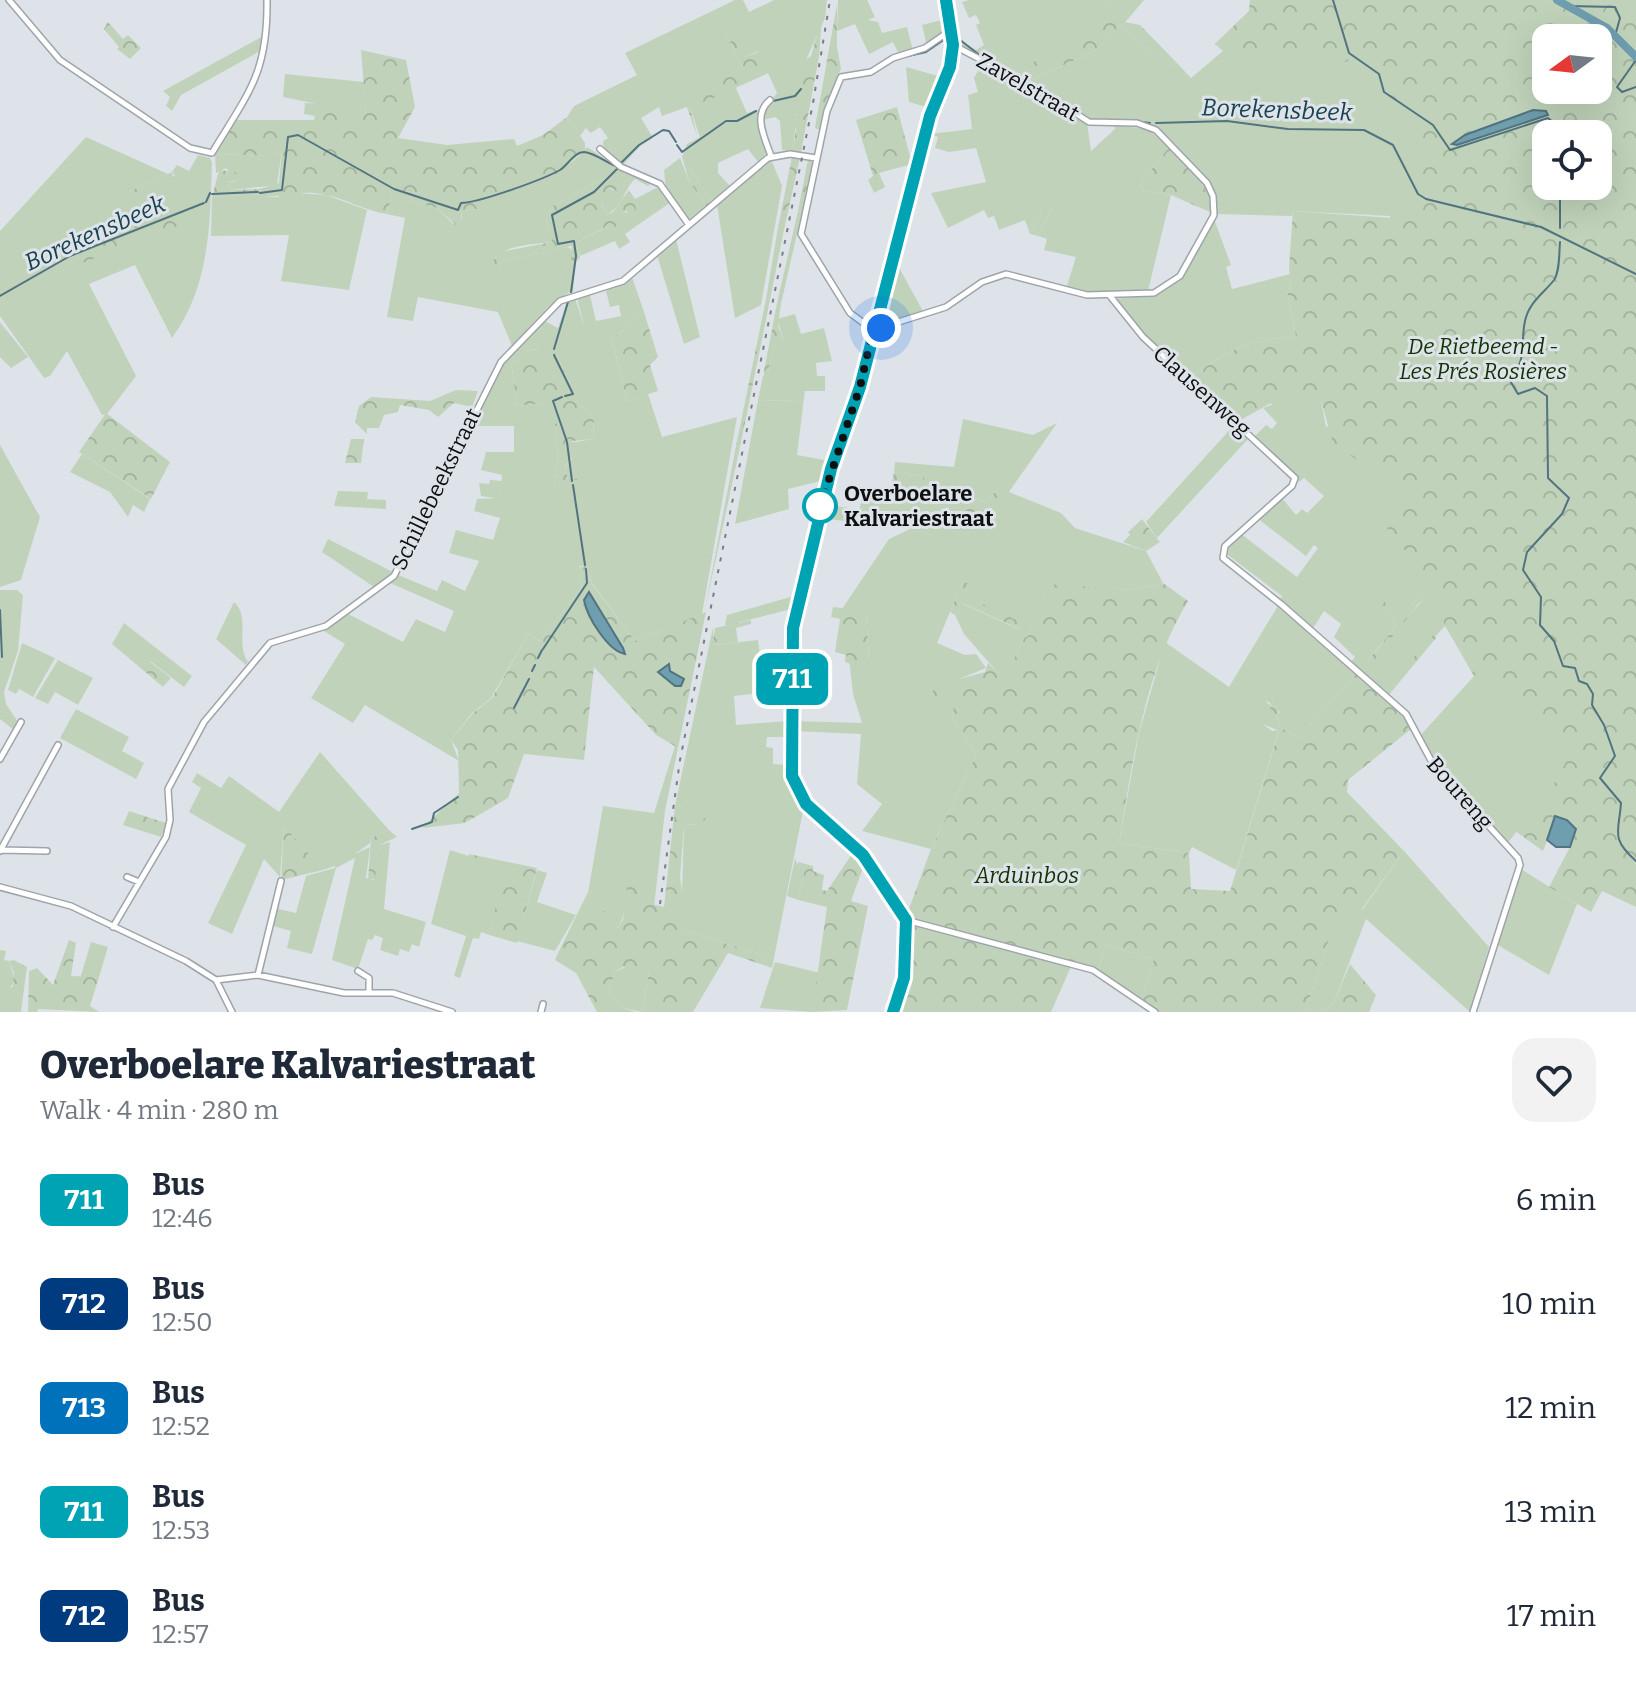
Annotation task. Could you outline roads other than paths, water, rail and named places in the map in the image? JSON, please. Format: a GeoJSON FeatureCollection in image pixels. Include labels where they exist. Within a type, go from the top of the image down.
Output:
{"type":"FeatureCollection","features":[{"type":"Feature","properties":{"kind":"street"},"geometry":{"type":"LineString","coordinates":[[9,0],[63,62],[190,148],[212,153],[257,80],[264,51],[267,0]]}},
{"type":"Feature","properties":{"kind":"street"},"geometry":{"type":"LineString","coordinates":[[893,1012],[904,978],[906,920],[863,855],[806,804],[797,791],[790,759],[794,611],[831,469],[860,387],[930,116],[950,67],[952,37],[946,0]]}},
{"type":"Feature","properties":{"kind":"street"},"geometry":{"type":"LineString","coordinates":[[873,330],[850,313],[801,234],[827,111],[841,77],[871,72],[893,58],[952,37]]}},
{"type":"Feature","properties":{"kind":"street","name":"Zavelstraat"},"geometry":{"type":"LineString","coordinates":[[873,330],[946,307],[991,277],[1006,274],[1071,293],[1110,296],[1154,293],[1180,276],[1214,215],[1211,188],[1156,130],[1137,123],[1089,122],[952,37]]}},
{"type":"Feature","properties":{"kind":"street"},"geometry":{"type":"LineString","coordinates":[[770,100],[764,105],[761,121],[771,156],[790,154],[816,158]]}},
{"type":"Feature","properties":{"kind":"street"},"geometry":{"type":"LineString","coordinates":[[600,149],[621,167],[660,184],[689,225]]}},
{"type":"Feature","properties":{"kind":"street","name":"Schillebeekstraat"},"geometry":{"type":"LineString","coordinates":[[113,927],[168,829],[168,789],[204,722],[270,643],[326,626],[394,576],[501,362],[560,301],[623,281],[771,156]]}},
{"type":"Feature","properties":{"kind":"street","name":"Clausenweg"},"geometry":{"type":"LineString","coordinates":[[1110,296],[1143,337],[1290,471],[1295,483],[1221,552]]}},
{"type":"Feature","properties":{"kind":"street","name":"Boureng"},"geometry":{"type":"LineString","coordinates":[[1221,552],[1226,561],[1282,605],[1406,714],[1434,766],[1518,858],[1520,865],[1473,1012]]}},
{"type":"Feature","properties":{"kind":"street"},"geometry":{"type":"LineString","coordinates":[[0,759],[21,722]]}},
{"type":"Feature","properties":{"kind":"street"},"geometry":{"type":"LineString","coordinates":[[47,851],[0,850],[58,745]]}},
{"type":"Feature","properties":{"kind":"street"},"geometry":{"type":"LineString","coordinates":[[127,877],[139,882]]}},
{"type":"Feature","properties":{"kind":"street"},"geometry":{"type":"LineString","coordinates":[[258,975],[281,881]]}},
{"type":"Feature","properties":{"kind":"street"},"geometry":{"type":"LineString","coordinates":[[0,887],[58,901],[186,961],[216,980],[231,1011]]}},
{"type":"Feature","properties":{"kind":"street"},"geometry":{"type":"LineString","coordinates":[[906,920],[949,929],[1095,972],[1155,1012]]}},
{"type":"Feature","properties":{"kind":"street"},"geometry":{"type":"LineString","coordinates":[[358,971],[369,978],[369,992]]}},
{"type":"Feature","properties":{"kind":"street"},"geometry":{"type":"LineString","coordinates":[[216,980],[258,975],[344,993],[409,996],[452,1012]]}},
{"type":"Feature","properties":{"kind":"street"},"geometry":{"type":"LineString","coordinates":[[541,1012],[543,1004]]}},
{"type":"Feature","properties":{"kind":"water"},"geometry":{"type":"Polygon","coordinates":[[[1533,110],[1546,111],[1548,115],[1457,145],[1452,144],[1465,135],[1533,110]]]}},
{"type":"Feature","properties":{"kind":"water"},"geometry":{"type":"Polygon","coordinates":[[[589,592],[625,654],[612,647],[594,624],[584,600],[589,592]]]}},
{"type":"Feature","properties":{"kind":"water"},"geometry":{"type":"Polygon","coordinates":[[[669,664],[670,671],[684,679],[681,686],[675,686],[658,672],[669,664]]]}},
{"type":"Feature","properties":{"kind":"water"},"geometry":{"type":"Polygon","coordinates":[[[1555,816],[1567,820],[1576,829],[1570,847],[1556,847],[1547,840],[1555,816]]]}},
{"type":"Feature","properties":{"kind":"waterway"},"geometry":{"type":"LineString","coordinates":[[1333,0],[1349,53],[1379,74],[1384,92],[1433,125],[1450,150],[1532,123]]}},
{"type":"Feature","properties":{"kind":"waterway"},"geometry":{"type":"LineString","coordinates":[[1557,0],[1607,28],[1636,57]]}},
{"type":"Feature","properties":{"kind":"waterway"},"geometry":{"type":"LineString","coordinates":[[1568,6],[1615,7],[1620,18],[1615,36]]}},
{"type":"Feature","properties":{"kind":"waterway","name":"Borekensbeek"},"geometry":{"type":"LineString","coordinates":[[955,36],[982,57]]}},
{"type":"Feature","properties":{"kind":"waterway","name":"Borekensbeek"},"geometry":{"type":"LineString","coordinates":[[904,57],[926,52],[948,37]]}},
{"type":"Feature","properties":{"kind":"waterway"},"geometry":{"type":"LineString","coordinates":[[1636,60],[1617,87],[1622,92],[1636,87]]}},
{"type":"Feature","properties":{"kind":"waterway","name":"Borekensbeek"},"geometry":{"type":"LineString","coordinates":[[773,101],[795,96],[801,89]]}},
{"type":"Feature","properties":{"kind":"waterway","name":"Borekensbeek"},"geometry":{"type":"LineString","coordinates":[[677,145],[682,152],[726,121],[737,121],[756,111]]}},
{"type":"Feature","properties":{"kind":"waterway"},"geometry":{"type":"LineString","coordinates":[[1542,120],[1550,120]]}},
{"type":"Feature","properties":{"kind":"waterway","name":"Borekensbeek"},"geometry":{"type":"LineString","coordinates":[[1156,123],[1227,121],[1288,129],[1364,130],[1393,145],[1418,194],[1426,199],[1541,227],[1636,274]]}},
{"type":"Feature","properties":{"kind":"waterway","name":"Borekensbeek"},"geometry":{"type":"LineString","coordinates":[[1142,122],[1150,123]]}},
{"type":"Feature","properties":{"kind":"waterway","name":"Borekensbeek"},"geometry":{"type":"LineString","coordinates":[[621,163],[639,145],[663,130],[669,131],[676,142]]}},
{"type":"Feature","properties":{"kind":"waterway","name":"Borekensbeek"},"geometry":{"type":"LineString","coordinates":[[260,193],[282,190],[288,137],[298,135],[394,189],[458,210],[461,203],[496,195],[552,174],[580,153],[593,154],[618,167]]}},
{"type":"Feature","properties":{"kind":"waterway"},"geometry":{"type":"LineString","coordinates":[[571,292],[576,256],[574,241],[558,244],[552,215],[594,192],[617,169]]}},
{"type":"Feature","properties":{"kind":"waterway","name":"Borekensbeek"},"geometry":{"type":"LineString","coordinates":[[212,194],[258,192]]}},
{"type":"Feature","properties":{"kind":"waterway","name":"Borekensbeek"},"geometry":{"type":"LineString","coordinates":[[206,202],[210,193]]}},
{"type":"Feature","properties":{"kind":"waterway"},"geometry":{"type":"LineString","coordinates":[[1560,200],[1560,228]]}},
{"type":"Feature","properties":{"kind":"waterway","name":"Borekensbeek"},"geometry":{"type":"LineString","coordinates":[[0,296],[70,256],[204,203]]}},
{"type":"Feature","properties":{"kind":"waterway"},"geometry":{"type":"LineString","coordinates":[[1560,242],[1556,276],[1527,314],[1521,359],[1509,379],[1518,394],[1535,388],[1547,396],[1548,478],[1569,498],[1562,514],[1527,552],[1523,570],[1541,597],[1540,625],[1554,641],[1563,666],[1575,668],[1579,681],[1587,684],[1593,694],[1592,705],[1604,725],[1615,756],[1600,778],[1621,803],[1619,840],[1636,861]]}},
{"type":"Feature","properties":{"kind":"waterway"},"geometry":{"type":"LineString","coordinates":[[554,349],[568,302]]}},
{"type":"Feature","properties":{"kind":"waterway"},"geometry":{"type":"LineString","coordinates":[[554,355],[573,394],[565,396]]}},
{"type":"Feature","properties":{"kind":"waterway"},"geometry":{"type":"LineString","coordinates":[[562,397],[553,401],[567,442],[572,481]]}},
{"type":"Feature","properties":{"kind":"waterway"},"geometry":{"type":"LineString","coordinates":[[573,485],[585,565]]}},
{"type":"Feature","properties":{"kind":"waterway"},"geometry":{"type":"LineString","coordinates":[[543,649],[587,583],[586,569]]}},
{"type":"Feature","properties":{"kind":"waterway","name":"Borekensbeek"},"geometry":{"type":"LineString","coordinates":[[0,610],[2,657]]}},
{"type":"Feature","properties":{"kind":"waterway"},"geometry":{"type":"LineString","coordinates":[[538,658],[542,650]]}},
{"type":"Feature","properties":{"kind":"waterway"},"geometry":{"type":"LineString","coordinates":[[532,671],[535,665]]}},
{"type":"Feature","properties":{"kind":"waterway"},"geometry":{"type":"LineString","coordinates":[[514,708],[529,679]]}},
{"type":"Feature","properties":{"kind":"waterway"},"geometry":{"type":"LineString","coordinates":[[412,829],[432,822],[434,813],[458,797]]}},
{"type":"Feature","properties":{"kind":"railway"},"geometry":{"type":"LineString","coordinates":[[660,904],[680,760],[813,103],[830,0]]}},
{"type":"Feature","properties":{"kind":"place","name":"Overboelare Kalvariestraat"},"geometry":{"type":"Point","coordinates":[820,506]}},
{"type":"Feature","properties":{"kind":"park label","name":"De Rietbeemd - Les Prés Rosières"},"geometry":{"type":"Point","coordinates":[1483,358]}},
{"type":"Feature","properties":{"kind":"park label","name":"Arduinbos"},"geometry":{"type":"Point","coordinates":[1027,875]}}]}
